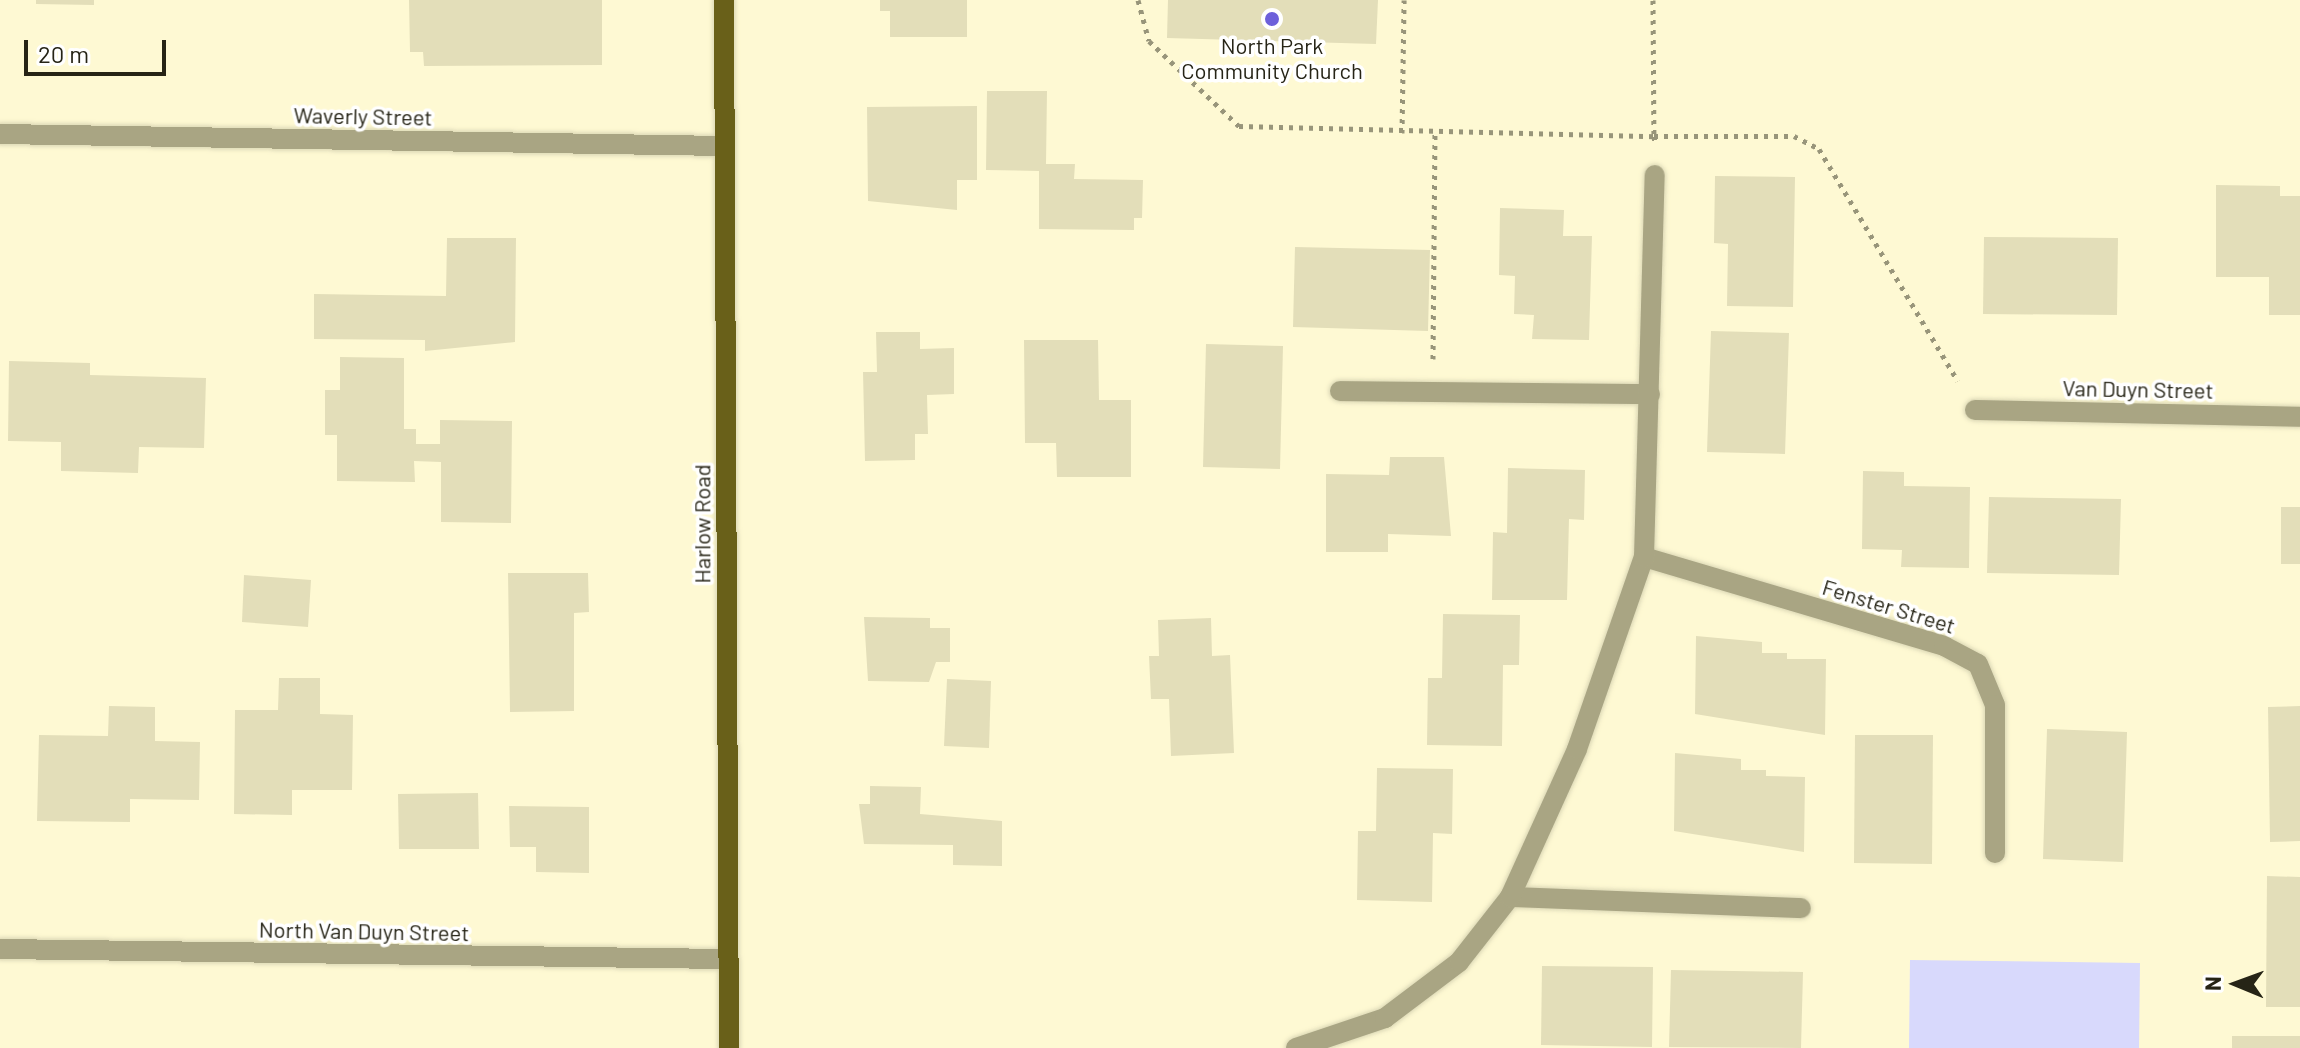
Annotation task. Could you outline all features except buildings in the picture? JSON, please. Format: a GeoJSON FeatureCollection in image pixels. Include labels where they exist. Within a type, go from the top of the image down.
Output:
{"type":"FeatureCollection","features":[{"type":"Feature","properties":{"kind":"main road","name":"Harlow Road"},"geometry":{"type":"LineString","coordinates":[[724,0],[729,1048]]}},
{"type":"Feature","properties":{"kind":"street","name":"Waverly Street"},"geometry":{"type":"LineString","coordinates":[[0,134],[725,146]]}},
{"type":"Feature","properties":{"kind":"street"},"geometry":{"type":"LineString","coordinates":[[1296,1048],[1342,1036],[1419,998],[1510,897],[1577,749],[1644,557],[1655,175]]}},
{"type":"Feature","properties":{"kind":"street"},"geometry":{"type":"LineString","coordinates":[[1340,391],[1650,394]]}},
{"type":"Feature","properties":{"kind":"street","name":"Van Duyn Street"},"geometry":{"type":"LineString","coordinates":[[1975,410],[2300,417]]}},
{"type":"Feature","properties":{"kind":"street","name":"Fenster Street"},"geometry":{"type":"LineString","coordinates":[[1644,557],[1944,646],[1978,664],[1995,705],[1995,853]]}},
{"type":"Feature","properties":{"kind":"street"},"geometry":{"type":"LineString","coordinates":[[1510,897],[1801,908]]}},
{"type":"Feature","properties":{"kind":"street","name":"North Van Duyn Street"},"geometry":{"type":"LineString","coordinates":[[0,949],[728,959]]}},
{"type":"Feature","properties":{"kind":"path"},"geometry":{"type":"LineString","coordinates":[[1138,0],[1149,41],[1239,126],[1402,133],[1794,136],[1819,149],[1975,410]]}},
{"type":"Feature","properties":{"kind":"path"},"geometry":{"type":"LineString","coordinates":[[1402,133],[1404,0]]}},
{"type":"Feature","properties":{"kind":"path"},"geometry":{"type":"LineString","coordinates":[[1653,0],[1655,175]]}},
{"type":"Feature","properties":{"kind":"path"},"geometry":{"type":"LineString","coordinates":[[1433,392],[1435,132]]}},
{"type":"Feature","properties":{"kind":"shaded area"},"geometry":{"type":"Polygon","coordinates":[[[1910,960],[2140,963],[2139,1048],[1909,1048],[1910,960]]]}},
{"type":"Feature","properties":{"kind":"place","name":"North Park Community Church"},"geometry":{"type":"Point","coordinates":[1272,19]}}]}
